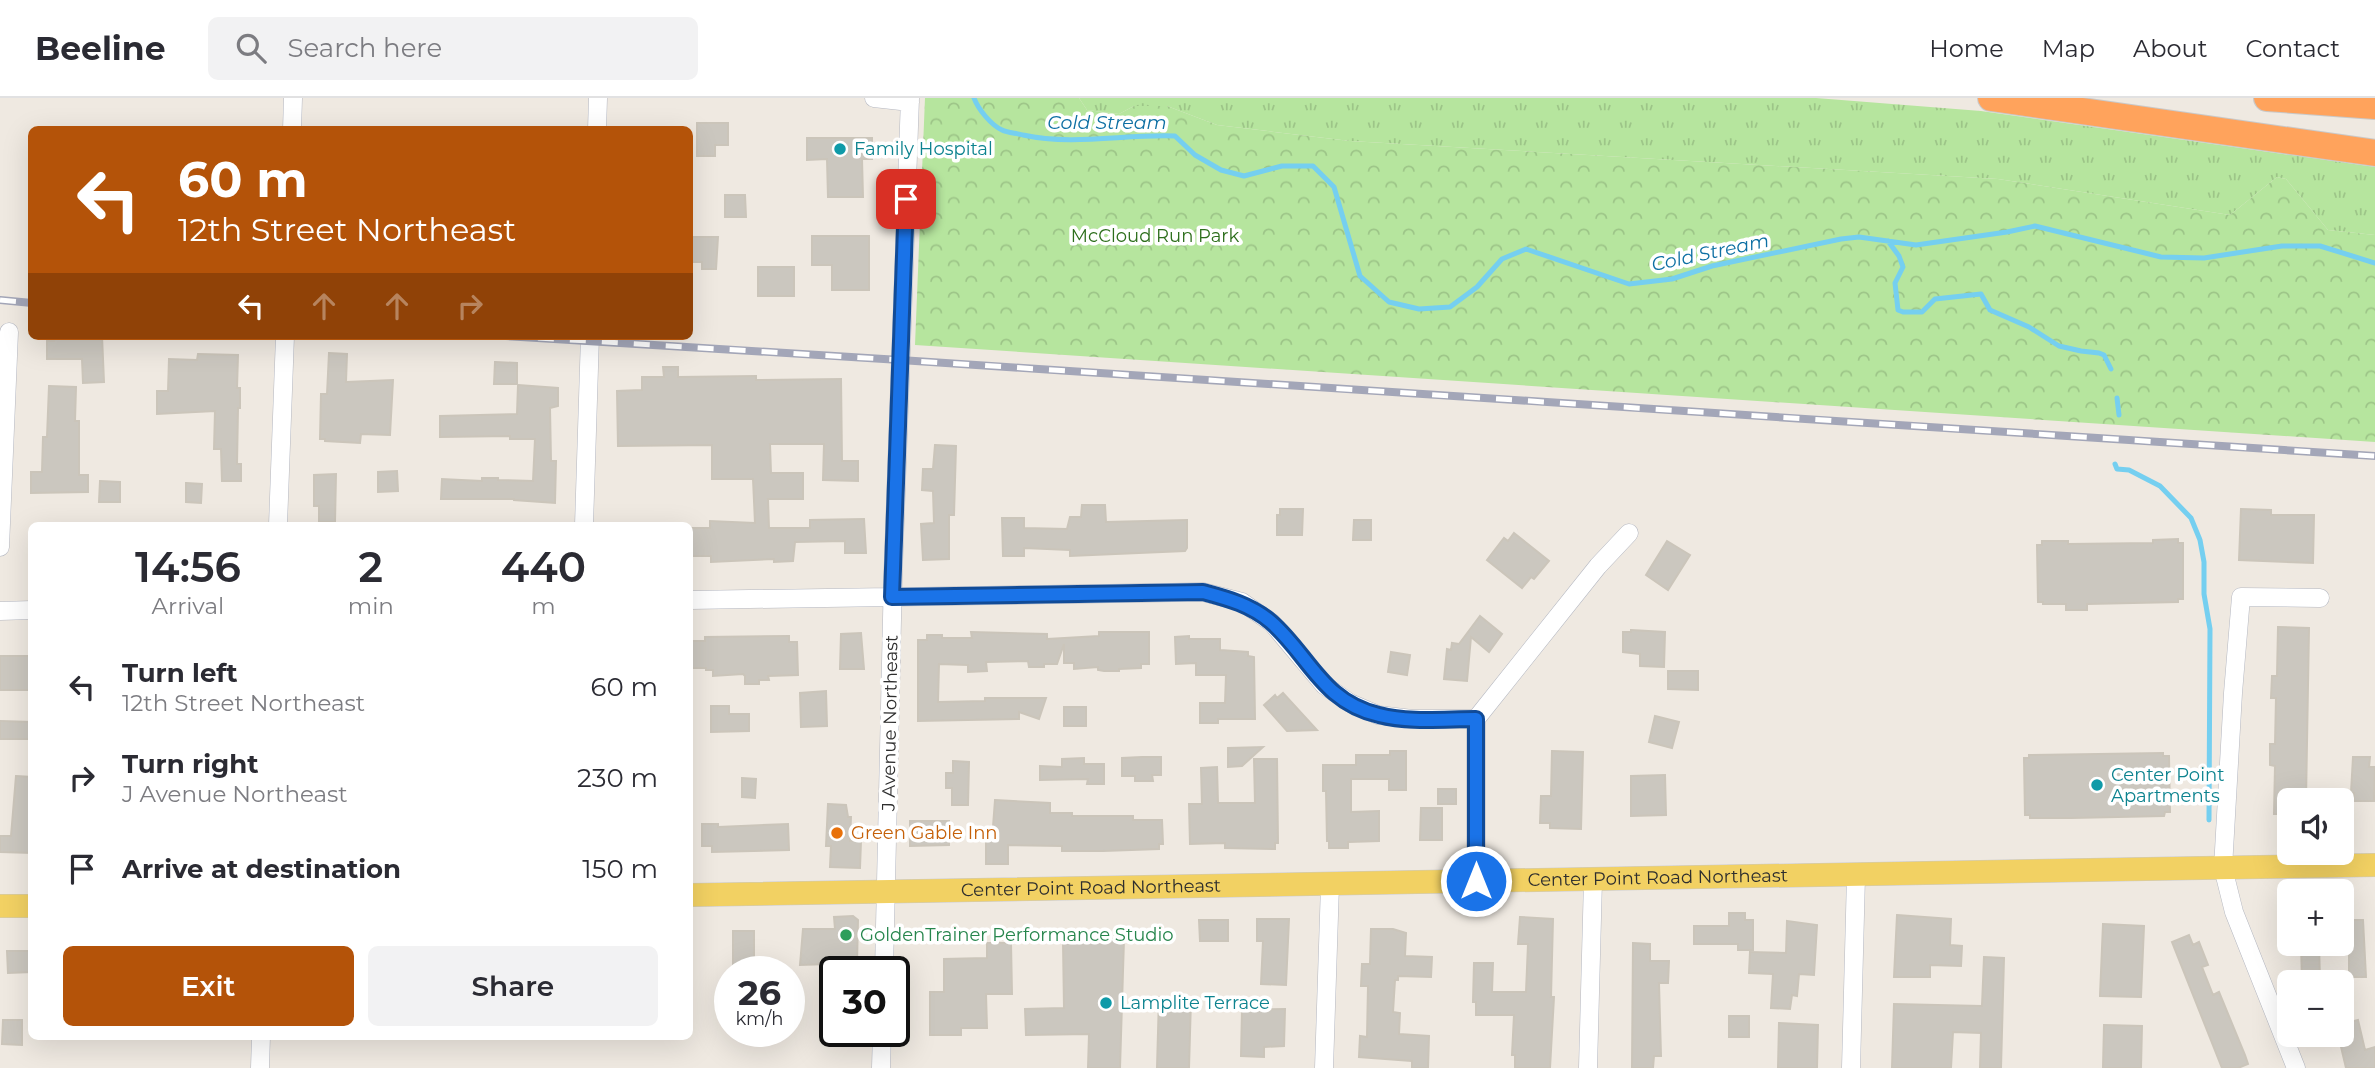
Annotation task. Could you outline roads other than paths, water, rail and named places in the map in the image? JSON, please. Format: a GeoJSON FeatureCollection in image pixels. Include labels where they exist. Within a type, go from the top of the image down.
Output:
{"type":"FeatureCollection","features":[{"type":"Feature","properties":{"kind":"highway"},"geometry":{"type":"LineString","coordinates":[[1991,98],[2375,153]]}},
{"type":"Feature","properties":{"kind":"highway"},"geometry":{"type":"LineString","coordinates":[[2267,98],[2375,107]]}},
{"type":"Feature","properties":{"kind":"main road","name":"Center Point Road Northeast"},"geometry":{"type":"LineString","coordinates":[[693,895],[2375,865]]}},
{"type":"Feature","properties":{"kind":"main road"},"geometry":{"type":"LineString","coordinates":[[0,906],[28,906]]}},
{"type":"Feature","properties":{"kind":"street"},"geometry":{"type":"LineString","coordinates":[[292,126],[293,98]]}},
{"type":"Feature","properties":{"kind":"street"},"geometry":{"type":"LineString","coordinates":[[597,126],[598,98]]}},
{"type":"Feature","properties":{"kind":"street"},"geometry":{"type":"LineString","coordinates":[[874,98],[910,100]]}},
{"type":"Feature","properties":{"kind":"street","name":"J Avenue Northeast"},"geometry":{"type":"LineString","coordinates":[[884,956],[892,597],[910,100]]}},
{"type":"Feature","properties":{"kind":"street"},"geometry":{"type":"LineString","coordinates":[[0,547],[9,332]]}},
{"type":"Feature","properties":{"kind":"street"},"geometry":{"type":"LineString","coordinates":[[278,522],[285,340]]}},
{"type":"Feature","properties":{"kind":"street"},"geometry":{"type":"LineString","coordinates":[[584,522],[590,340]]}},
{"type":"Feature","properties":{"kind":"street"},"geometry":{"type":"LineString","coordinates":[[1476,881],[1476,719],[1598,566],[1629,533]]}},
{"type":"Feature","properties":{"kind":"street"},"geometry":{"type":"LineString","coordinates":[[693,600],[1203,592],[1242,602],[1272,623],[1324,685],[1350,703],[1378,715],[1412,719],[1476,719]]}},
{"type":"Feature","properties":{"kind":"street"},"geometry":{"type":"LineString","coordinates":[[2297,1068],[2234,912],[2223,868],[2241,597],[2320,598]]}},
{"type":"Feature","properties":{"kind":"street"},"geometry":{"type":"LineString","coordinates":[[0,611],[28,610]]}},
{"type":"Feature","properties":{"kind":"street"},"geometry":{"type":"LineString","coordinates":[[1851,1068],[1856,876]]}},
{"type":"Feature","properties":{"kind":"street"},"geometry":{"type":"LineString","coordinates":[[1588,1068],[1593,880]]}},
{"type":"Feature","properties":{"kind":"street"},"geometry":{"type":"LineString","coordinates":[[1324,1068],[1330,885]]}},
{"type":"Feature","properties":{"kind":"street"},"geometry":{"type":"LineString","coordinates":[[260,1068],[261,1040]]}},
{"type":"Feature","properties":{"kind":"street"},"geometry":{"type":"LineString","coordinates":[[881,1068],[882,1047]]}},
{"type":"Feature","properties":{"kind":"waterway","name":"Cold Stream"},"geometry":{"type":"LineString","coordinates":[[974,98],[989,121],[1004,131],[1061,140],[1175,136],[1195,155],[1221,170],[1244,176],[1282,166],[1313,166],[1334,187],[1360,276],[1389,302],[1419,309],[1450,307],[1477,287],[1502,259],[1526,249],[1629,284],[1672,279],[1712,266],[1841,239],[1859,237],[1916,245],[2035,226],[2161,257],[2204,258],[2282,246],[2320,246],[2375,263]]}},
{"type":"Feature","properties":{"kind":"waterway"},"geometry":{"type":"LineString","coordinates":[[1888,241],[1903,267],[1895,283],[1898,310],[1922,312],[1935,299],[1981,294],[1990,310],[2029,327],[2059,346],[2104,355],[2111,369]]}},
{"type":"Feature","properties":{"kind":"waterway"},"geometry":{"type":"LineString","coordinates":[[2117,398],[2119,415]]}},
{"type":"Feature","properties":{"kind":"waterway"},"geometry":{"type":"LineString","coordinates":[[2115,464],[2117,469],[2129,470],[2160,486],[2191,518],[2200,540],[2210,629],[2209,820]]}},
{"type":"Feature","properties":{"kind":"railway"},"geometry":{"type":"LineString","coordinates":[[0,300],[28,303]]}},
{"type":"Feature","properties":{"kind":"railway"},"geometry":{"type":"LineString","coordinates":[[572,340],[2375,456]]}},
{"type":"Feature","properties":{"kind":"place","name":"Family Hospital"},"geometry":{"type":"Point","coordinates":[840,149]}},
{"type":"Feature","properties":{"kind":"place","name":"Center Point Apartments"},"geometry":{"type":"Point","coordinates":[2097,785]}},
{"type":"Feature","properties":{"kind":"place","name":"Green Gable Inn"},"geometry":{"type":"Point","coordinates":[837,833]}},
{"type":"Feature","properties":{"kind":"place","name":"GoldenTrainer Performance Studio"},"geometry":{"type":"Point","coordinates":[846,935]}},
{"type":"Feature","properties":{"kind":"place","name":"Lamplite Terrace"},"geometry":{"type":"Point","coordinates":[1106,1003]}},
{"type":"Feature","properties":{"kind":"park label","name":"McCloud Run Park"},"geometry":{"type":"Point","coordinates":[1155,236]}}]}
